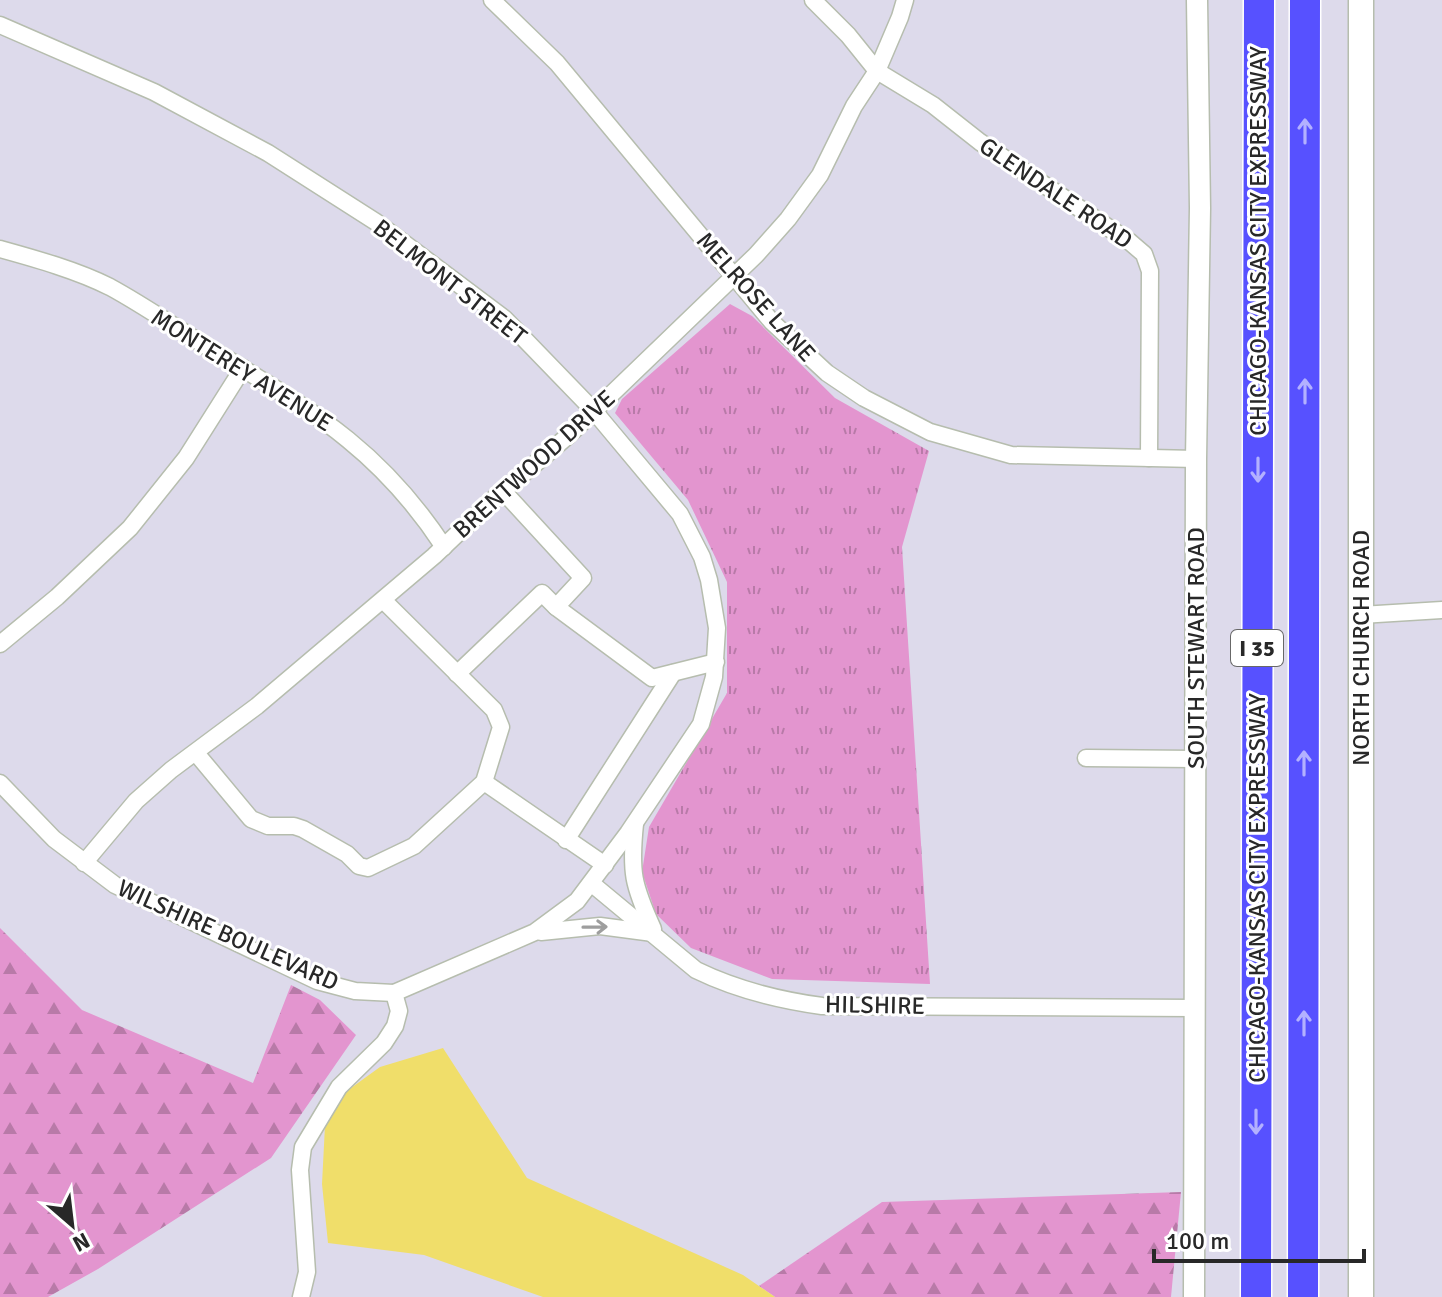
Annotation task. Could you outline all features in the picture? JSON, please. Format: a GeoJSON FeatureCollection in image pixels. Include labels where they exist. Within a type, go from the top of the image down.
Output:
{"type":"FeatureCollection","features":[{"type":"Feature","properties":{"kind":"highway","name":"CHICAGO-KANSAS CITY EXPRESSWAY"},"geometry":{"type":"LineString","coordinates":[[1256,1297],[1259,0]]}},
{"type":"Feature","properties":{"kind":"highway","name":"CHICAGO-KANSAS CITY EXPRESSWAY"},"geometry":{"type":"LineString","coordinates":[[1303,1297],[1305,0]]}},
{"type":"Feature","properties":{"kind":"main road","name":"NORTH CHURCH ROAD"},"geometry":{"type":"LineString","coordinates":[[1361,0],[1361,1297]]}},
{"type":"Feature","properties":{"kind":"street","name":"MELROSE LANE"},"geometry":{"type":"LineString","coordinates":[[492,0],[557,63],[772,322],[827,373],[864,398],[930,432],[1011,455],[1196,459]]}},
{"type":"Feature","properties":{"kind":"street","name":"GLENDALE ROAD"},"geometry":{"type":"LineString","coordinates":[[813,0],[848,35],[877,71],[933,105],[980,142],[1144,254],[1150,271],[1149,458]]}},
{"type":"Feature","properties":{"kind":"street","name":"BRENTWOOD DRIVE"},"geometry":{"type":"LineString","coordinates":[[84,863],[136,801],[171,770],[257,706],[444,547],[594,411],[756,255],[807,195],[835,148],[854,106],[877,71],[905,0]]}},
{"type":"Feature","properties":{"kind":"street","name":"SOUTH STEWART ROAD"},"geometry":{"type":"LineString","coordinates":[[1194,1297],[1196,459],[1200,208],[1197,0]]}},
{"type":"Feature","properties":{"kind":"street","name":"BELMONT STREET"},"geometry":{"type":"LineString","coordinates":[[0,25],[154,92],[268,153],[421,255],[505,319],[594,411],[666,494],[702,557],[717,628],[716,662],[701,724],[636,822],[577,901],[535,932],[394,993]]}},
{"type":"Feature","properties":{"kind":"street","name":"MONTEREY AVENUE"},"geometry":{"type":"LineString","coordinates":[[0,249],[108,286],[314,412],[354,442],[408,496],[444,547]]}},
{"type":"Feature","properties":{"kind":"street"},"geometry":{"type":"LineString","coordinates":[[0,644],[57,597],[130,528],[186,458],[243,368]]}},
{"type":"Feature","properties":{"kind":"street"},"geometry":{"type":"LineString","coordinates":[[503,491],[583,578],[556,607]]}},
{"type":"Feature","properties":{"kind":"street"},"geometry":{"type":"LineString","coordinates":[[457,674],[542,593],[556,607],[652,678],[716,662]]}},
{"type":"Feature","properties":{"kind":"street"},"geometry":{"type":"LineString","coordinates":[[196,753],[251,819],[268,826],[303,829],[347,854],[359,866],[368,868],[414,846],[484,782],[501,727],[494,710],[383,600]]}},
{"type":"Feature","properties":{"kind":"street"},"geometry":{"type":"LineString","coordinates":[[1361,615],[1442,610]]}},
{"type":"Feature","properties":{"kind":"street"},"geometry":{"type":"LineString","coordinates":[[566,840],[673,673]]}},
{"type":"Feature","properties":{"kind":"street"},"geometry":{"type":"LineString","coordinates":[[1086,758],[1195,759]]}},
{"type":"Feature","properties":{"kind":"street"},"geometry":{"type":"LineString","coordinates":[[484,782],[605,865]]}},
{"type":"Feature","properties":{"kind":"street","name":"WILSHIRE BOULEVARD"},"geometry":{"type":"LineString","coordinates":[[0,783],[27,814],[115,885],[317,981],[355,991],[394,993]]}},
{"type":"Feature","properties":{"kind":"street","name":"BELMONT STREET"},"geometry":{"type":"LineString","coordinates":[[636,822],[631,860],[633,878],[655,934]]}},
{"type":"Feature","properties":{"kind":"street","name":"HILSHIRE"},"geometry":{"type":"LineString","coordinates":[[591,883],[696,970],[793,1002],[822,1006],[1195,1008]]}},
{"type":"Feature","properties":{"kind":"street"},"geometry":{"type":"LineString","coordinates":[[535,932],[600,926],[655,934]]}},
{"type":"Feature","properties":{"kind":"street"},"geometry":{"type":"LineString","coordinates":[[301,1297],[307,1272],[300,1170],[303,1147],[339,1087],[384,1043],[395,1026],[399,1011],[394,993]]}},
{"type":"Feature","properties":{"kind":"green space"},"geometry":{"type":"Polygon","coordinates":[[[730,304],[752,316],[835,398],[929,451],[902,547],[930,984],[772,979],[691,948],[656,914],[642,872],[649,827],[727,693],[727,582],[688,500],[615,413],[622,399],[730,304]]]}},
{"type":"Feature","properties":{"kind":"green space"},"geometry":{"type":"Polygon","coordinates":[[[0,928],[82,1010],[253,1083],[291,985],[320,1000],[356,1035],[271,1158],[98,1269],[48,1297],[0,1297],[0,928]]]}},
{"type":"Feature","properties":{"kind":"green space"},"geometry":{"type":"Polygon","coordinates":[[[1181,1192],[1171,1297],[775,1297],[759,1286],[882,1202],[1181,1192]]]}},
{"type":"Feature","properties":{"kind":"shaded area"},"geometry":{"type":"Polygon","coordinates":[[[443,1048],[527,1178],[743,1275],[775,1297],[543,1297],[424,1255],[328,1243],[322,1184],[326,1106],[380,1067],[443,1048]]]}}]}
